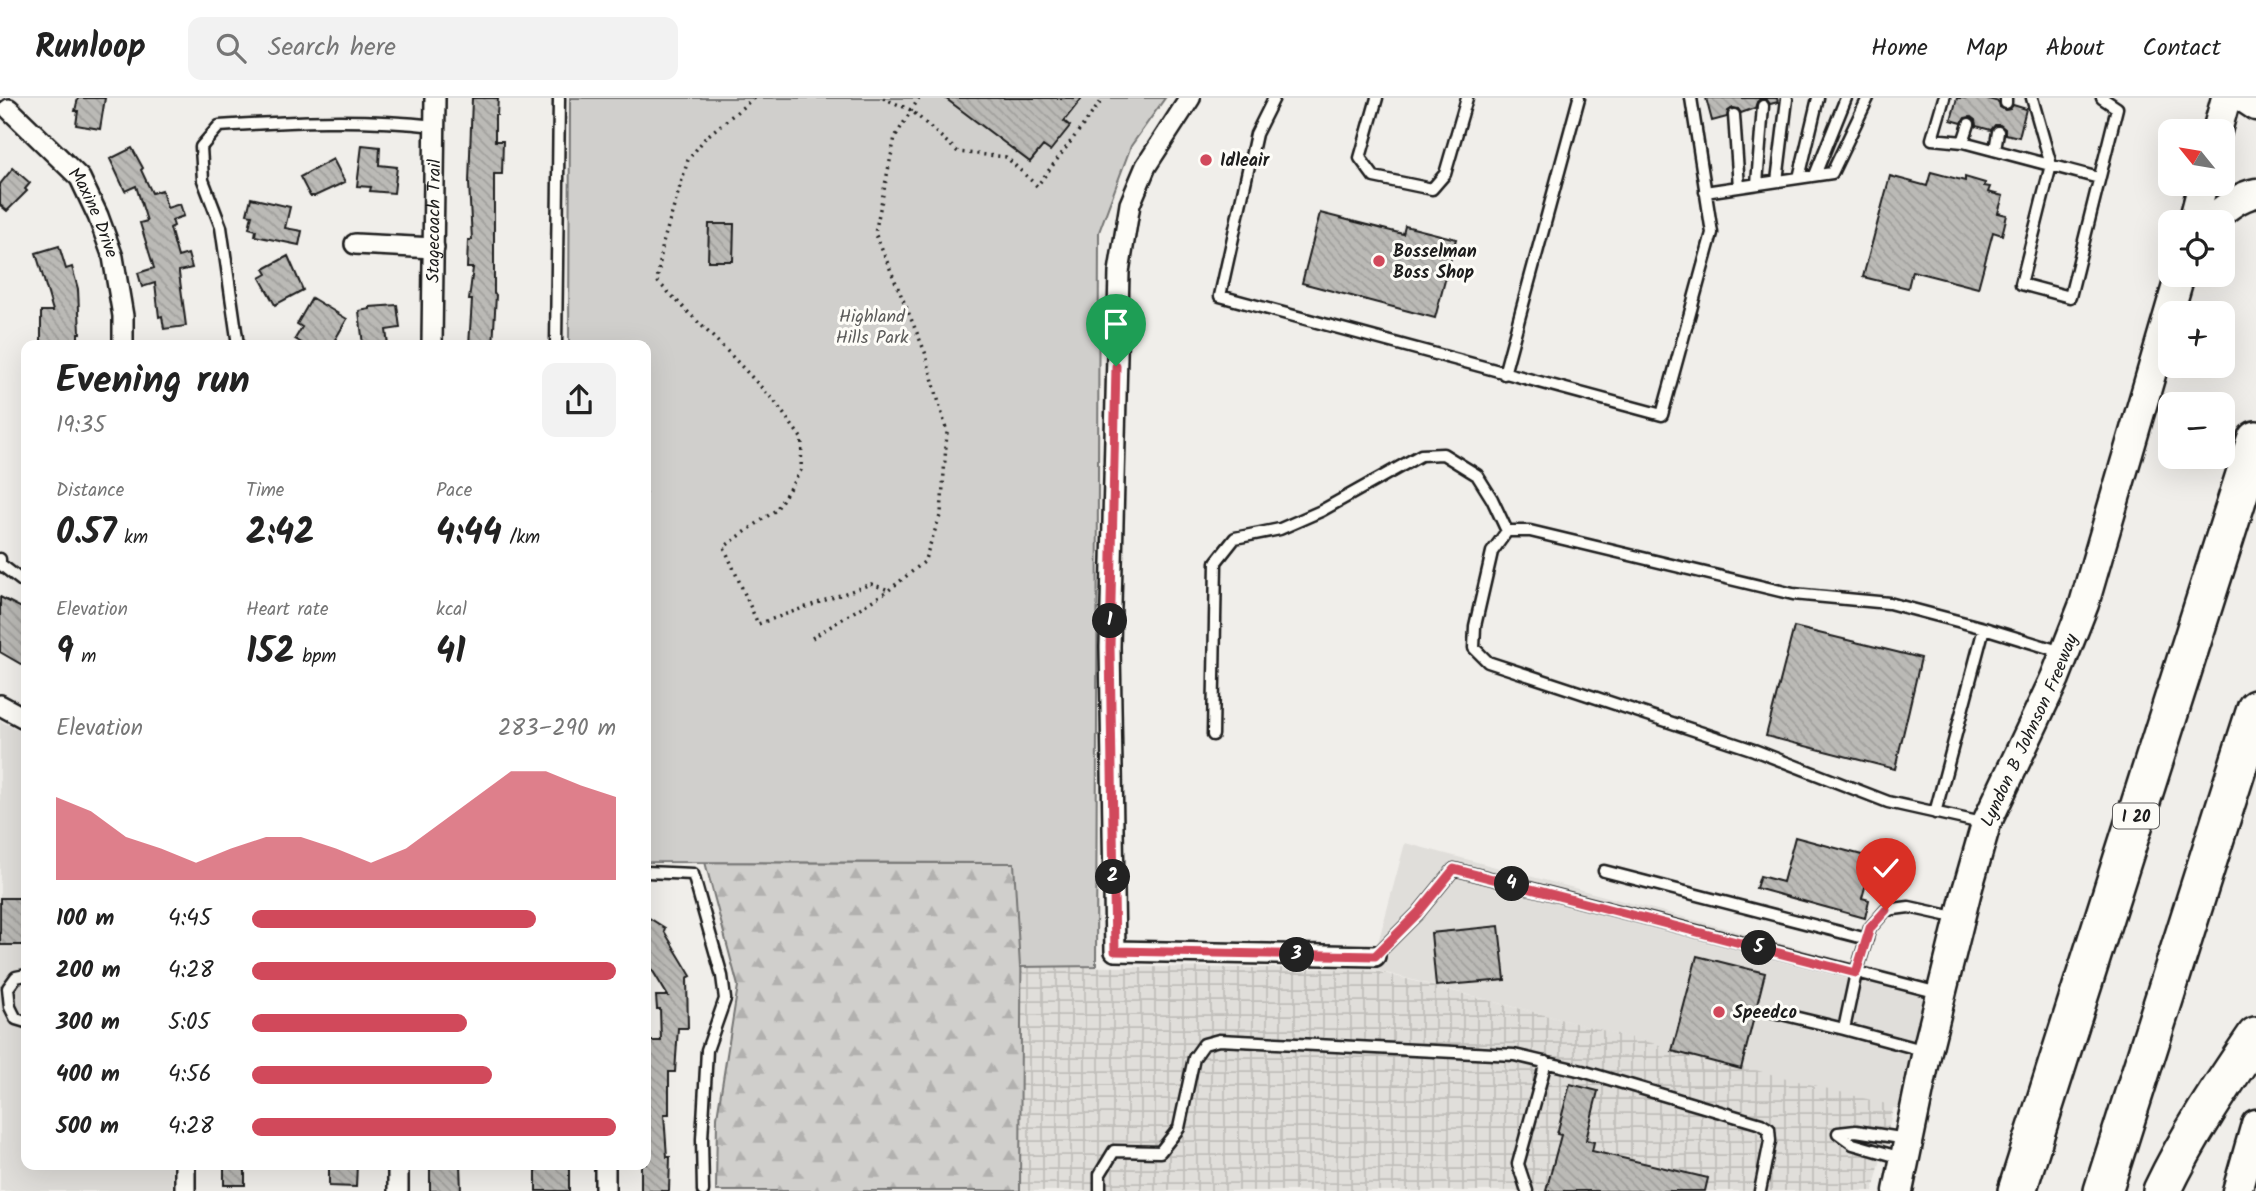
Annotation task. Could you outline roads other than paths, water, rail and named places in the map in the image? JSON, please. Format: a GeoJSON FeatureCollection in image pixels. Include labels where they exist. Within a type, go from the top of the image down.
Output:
{"type":"FeatureCollection","features":[{"type":"Feature","properties":{"kind":"highway","name":"I 20"},"geometry":{"type":"LineString","coordinates":[[2017,1191],[2256,440]]}},
{"type":"Feature","properties":{"kind":"highway"},"geometry":{"type":"LineString","coordinates":[[2103,1191],[2256,709]]}},
{"type":"Feature","properties":{"kind":"highway"},"geometry":{"type":"LineString","coordinates":[[2162,1191],[2176,1160],[2256,1036]]}},
{"type":"Feature","properties":{"kind":"main road"},"geometry":{"type":"LineString","coordinates":[[2220,119],[2226,98]]}},
{"type":"Feature","properties":{"kind":"main road"},"geometry":{"type":"LineString","coordinates":[[2244,98],[2256,107]]}},
{"type":"Feature","properties":{"kind":"main road"},"geometry":{"type":"LineString","coordinates":[[2223,210],[2252,193]]}},
{"type":"Feature","properties":{"kind":"main road","name":"Lyndon B Johnson Freeway"},"geometry":{"type":"LineString","coordinates":[[1898,1191],[1927,1051],[1959,918],[1986,824],[2065,654],[2096,564],[2177,287]]}},
{"type":"Feature","properties":{"kind":"main road"},"geometry":{"type":"LineString","coordinates":[[2237,1191],[2256,1124]]}},
{"type":"Feature","properties":{"kind":"street","name":"Stagecoach Trail"},"geometry":{"type":"LineString","coordinates":[[432,340],[435,98]]}},
{"type":"Feature","properties":{"kind":"street"},"geometry":{"type":"LineString","coordinates":[[1190,98],[1146,166],[1130,204],[1119,272],[1110,647],[1115,951],[1375,956]]}},
{"type":"Feature","properties":{"kind":"street","name":"Maxine Drive"},"geometry":{"type":"LineString","coordinates":[[9,109],[80,177],[113,257],[123,316],[123,340]]}},
{"type":"Feature","properties":{"kind":"street"},"geometry":{"type":"LineString","coordinates":[[355,244],[434,248]]}},
{"type":"Feature","properties":{"kind":"street"},"geometry":{"type":"LineString","coordinates":[[0,705],[21,716]]}},
{"type":"Feature","properties":{"kind":"street"},"geometry":{"type":"LineString","coordinates":[[184,1170],[185,1191]]}},
{"type":"Feature","properties":{"kind":"street"},"geometry":{"type":"LineString","coordinates":[[398,1170],[398,1191]]}},
{"type":"Feature","properties":{"kind":"street"},"geometry":{"type":"LineString","coordinates":[[605,1170],[605,1191]]}},
{"type":"Feature","properties":{"kind":"lane"},"geometry":{"type":"LineString","coordinates":[[556,340],[559,98]]}},
{"type":"Feature","properties":{"kind":"lane"},"geometry":{"type":"LineString","coordinates":[[1274,98],[1256,134],[1220,296],[1662,415],[1712,233],[1691,98]]}},
{"type":"Feature","properties":{"kind":"lane"},"geometry":{"type":"LineString","coordinates":[[1377,98],[1360,158],[1374,177],[1432,189],[1445,174],[1467,98]]}},
{"type":"Feature","properties":{"kind":"lane"},"geometry":{"type":"LineString","coordinates":[[1504,373],[1579,98]]}},
{"type":"Feature","properties":{"kind":"lane"},"geometry":{"type":"LineString","coordinates":[[1799,178],[1818,98]]}},
{"type":"Feature","properties":{"kind":"lane"},"geometry":{"type":"LineString","coordinates":[[1815,175],[1846,98]]}},
{"type":"Feature","properties":{"kind":"lane"},"geometry":{"type":"LineString","coordinates":[[1705,192],[1832,173],[1868,98]]}},
{"type":"Feature","properties":{"kind":"lane"},"geometry":{"type":"LineString","coordinates":[[1944,98],[1932,139],[1963,142],[2099,178]]}},
{"type":"Feature","properties":{"kind":"lane"},"geometry":{"type":"LineString","coordinates":[[2032,98],[2051,165],[2021,284],[2070,297],[2117,108],[2102,98]]}},
{"type":"Feature","properties":{"kind":"lane"},"geometry":{"type":"LineString","coordinates":[[1777,181],[1787,99]]}},
{"type":"Feature","properties":{"kind":"lane"},"geometry":{"type":"LineString","coordinates":[[1757,184],[1763,106]]}},
{"type":"Feature","properties":{"kind":"lane"},"geometry":{"type":"LineString","coordinates":[[1734,115],[1739,187]]}},
{"type":"Feature","properties":{"kind":"lane"},"geometry":{"type":"LineString","coordinates":[[237,340],[221,227],[203,180],[201,147],[219,126],[286,122],[435,126]]}},
{"type":"Feature","properties":{"kind":"lane"},"geometry":{"type":"LineString","coordinates":[[1963,142],[1969,124]]}},
{"type":"Feature","properties":{"kind":"lane"},"geometry":{"type":"LineString","coordinates":[[1995,150],[1998,132]]}},
{"type":"Feature","properties":{"kind":"lane"},"geometry":{"type":"LineString","coordinates":[[1213,735],[1216,562],[1235,538],[1280,529],[1321,511],[1421,454],[1443,454],[1476,475],[1492,499],[1507,531]]}},
{"type":"Feature","properties":{"kind":"lane"},"geometry":{"type":"LineString","coordinates":[[1507,531],[1530,531],[1793,594],[1889,603],[1984,628],[2065,654]]}},
{"type":"Feature","properties":{"kind":"lane"},"geometry":{"type":"LineString","coordinates":[[1507,531],[1492,552],[1475,626],[1474,648],[1489,662],[1754,750],[1888,802],[1986,824]]}},
{"type":"Feature","properties":{"kind":"lane"},"geometry":{"type":"LineString","coordinates":[[0,559],[0,564],[21,580]]}},
{"type":"Feature","properties":{"kind":"lane"},"geometry":{"type":"LineString","coordinates":[[1935,813],[1984,628]]}},
{"type":"Feature","properties":{"kind":"lane"},"geometry":{"type":"LineString","coordinates":[[1375,956],[1418,913],[1454,869],[1941,993]]}},
{"type":"Feature","properties":{"kind":"lane"},"geometry":{"type":"LineString","coordinates":[[1604,871],[1867,939]]}},
{"type":"Feature","properties":{"kind":"lane"},"geometry":{"type":"LineString","coordinates":[[651,872],[693,874],[722,976],[725,999],[707,1050],[702,1139],[703,1191]]}},
{"type":"Feature","properties":{"kind":"lane"},"geometry":{"type":"LineString","coordinates":[[1844,1029],[1856,973],[1870,928],[1886,910],[1909,906],[1959,918]]}},
{"type":"Feature","properties":{"kind":"lane"},"geometry":{"type":"LineString","coordinates":[[21,976],[16,977],[8,988],[10,1007],[16,1019],[21,1020]]}},
{"type":"Feature","properties":{"kind":"lane"},"geometry":{"type":"LineString","coordinates":[[1769,1011],[1927,1051]]}},
{"type":"Feature","properties":{"kind":"lane"},"geometry":{"type":"LineString","coordinates":[[1100,1191],[1100,1174],[1114,1151],[1160,1152],[1179,1128],[1194,1058],[1204,1044],[1219,1040],[1514,1055],[1582,1071],[1761,1124],[1769,1129],[1770,1141],[1760,1191]]}},
{"type":"Feature","properties":{"kind":"lane"},"geometry":{"type":"LineString","coordinates":[[1527,1191],[1518,1164],[1546,1062]]}},
{"type":"Feature","properties":{"kind":"lane"},"geometry":{"type":"LineString","coordinates":[[1856,1131],[1908,1150],[1853,1144],[1838,1133],[1856,1131]]}},
{"type":"Feature","properties":{"kind":"place","name":"Idleair"},"geometry":{"type":"Point","coordinates":[1206,160]}},
{"type":"Feature","properties":{"kind":"place","name":"Bosselman Boss Shop"},"geometry":{"type":"Point","coordinates":[1379,261]}},
{"type":"Feature","properties":{"kind":"place","name":"Speedco"},"geometry":{"type":"Point","coordinates":[1719,1012]}},
{"type":"Feature","properties":{"kind":"park label","name":"Highland Hills Park"},"geometry":{"type":"Point","coordinates":[872,326]}}]}
